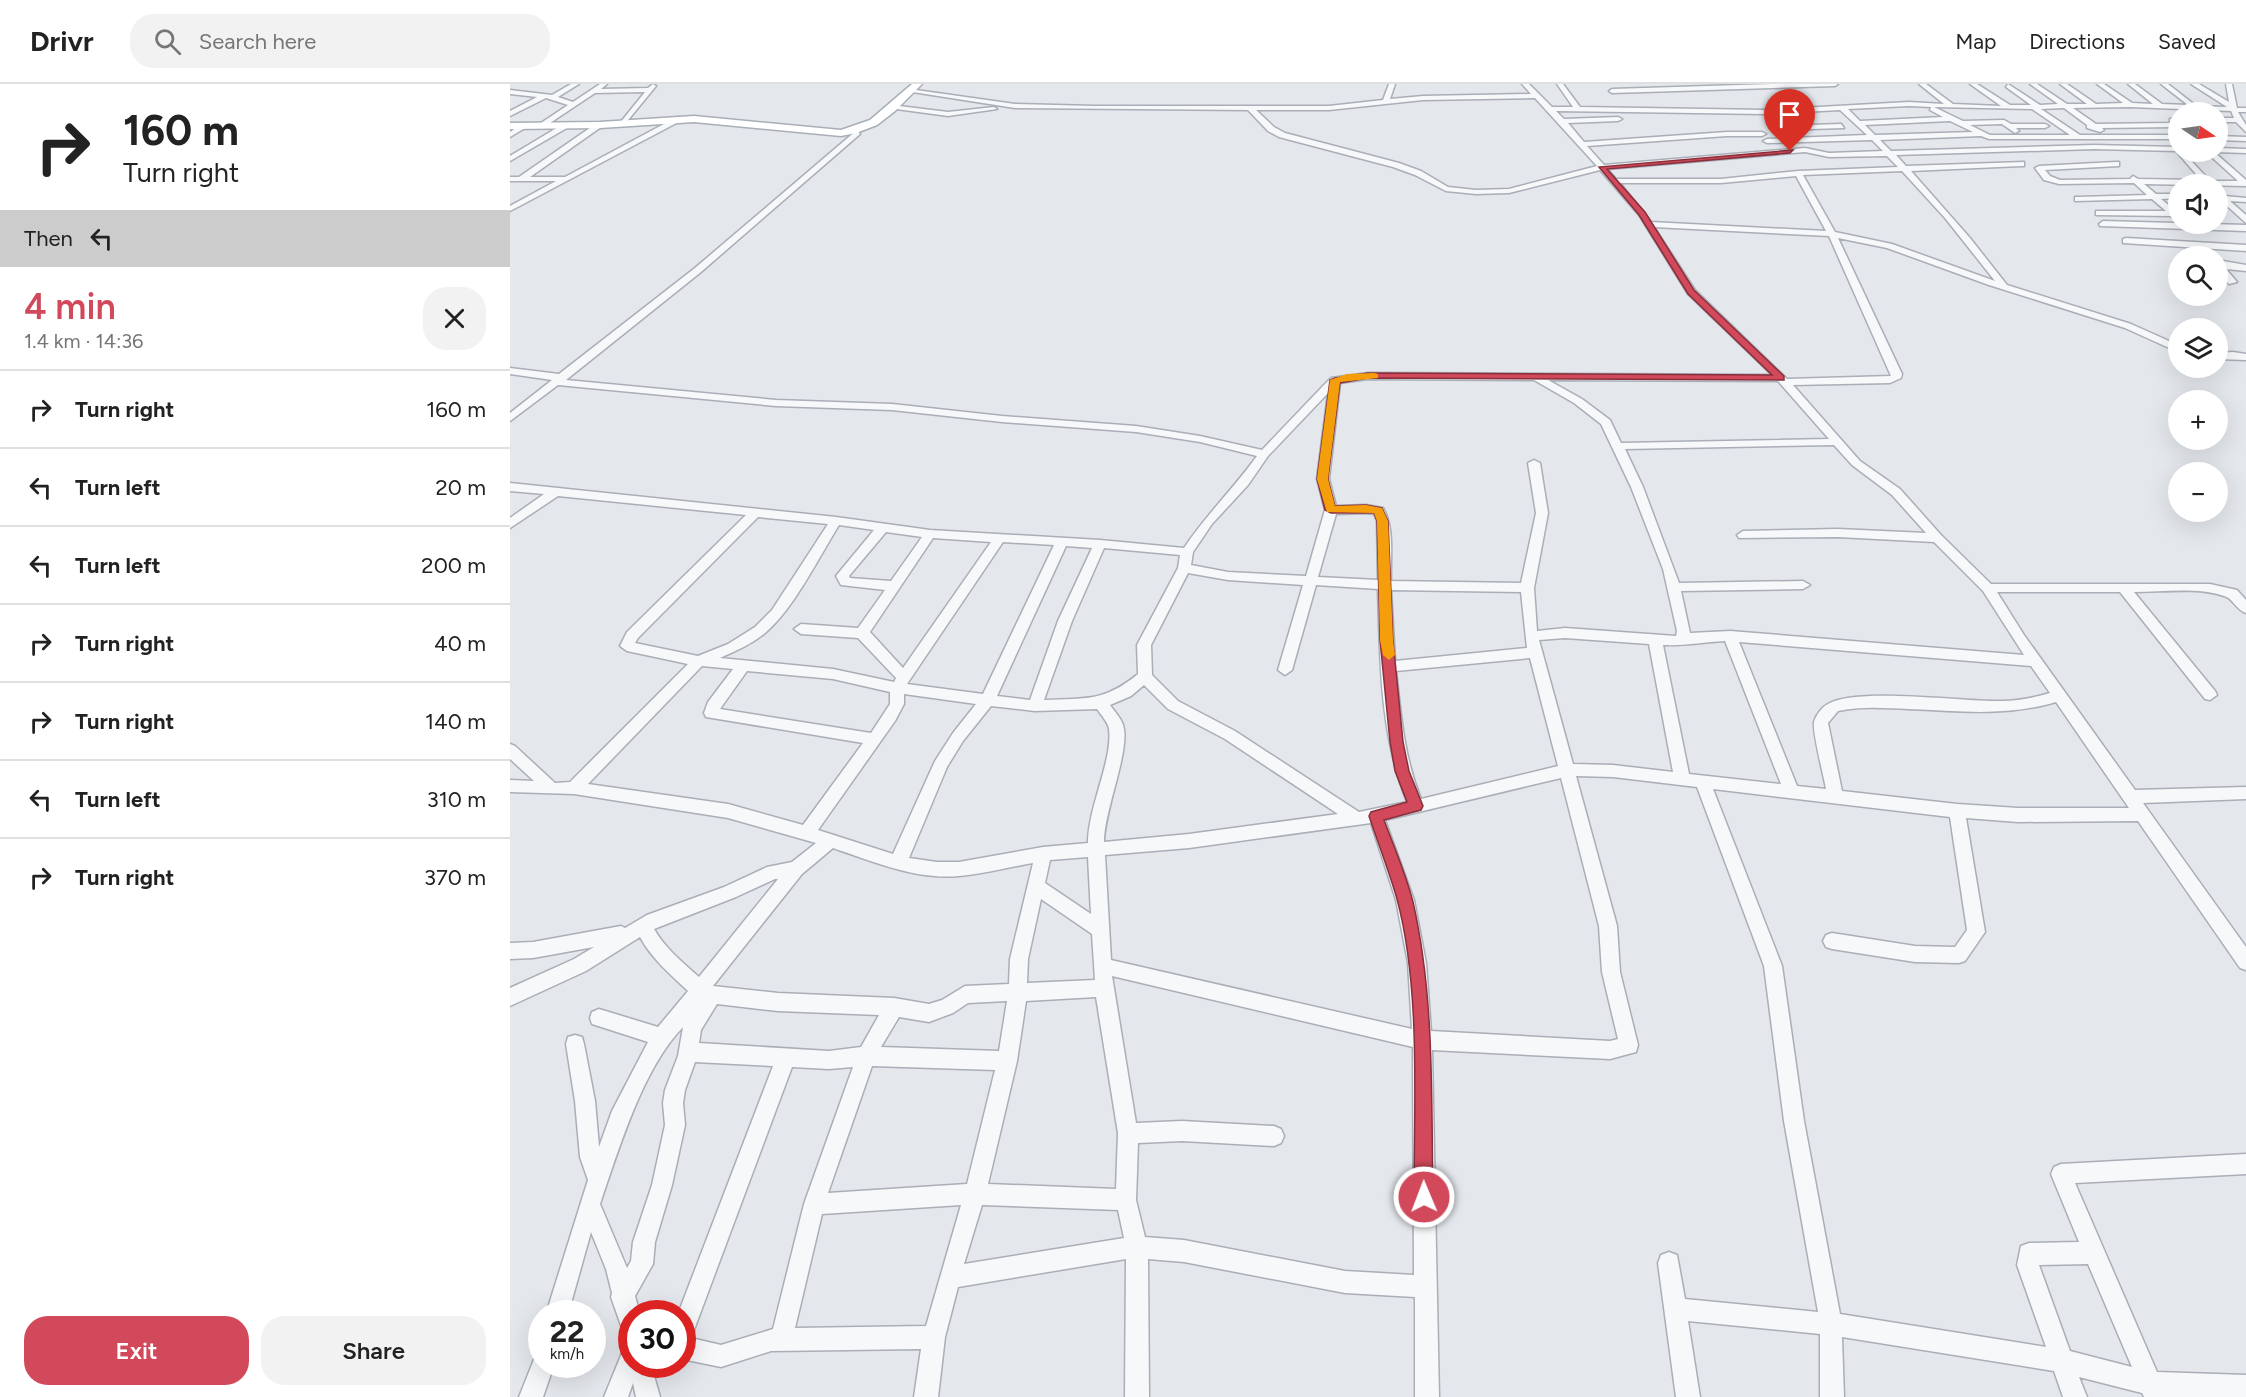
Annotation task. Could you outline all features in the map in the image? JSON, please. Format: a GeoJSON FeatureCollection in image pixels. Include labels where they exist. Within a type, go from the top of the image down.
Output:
{"type":"FeatureCollection","features":[{"type":"Feature","properties":{"kind":"street"},"geometry":{"type":"LineString","coordinates":[[510,114],[576,84]]}},
{"type":"Feature","properties":{"kind":"street"},"geometry":{"type":"LineString","coordinates":[[544,125],[604,84]]}},
{"type":"Feature","properties":{"kind":"street"},"geometry":{"type":"LineString","coordinates":[[624,123],[655,84]]}},
{"type":"Feature","properties":{"kind":"street"},"geometry":{"type":"LineString","coordinates":[[1385,103],[1392,84]]}},
{"type":"Feature","properties":{"kind":"street"},"geometry":{"type":"LineString","coordinates":[[1525,84],[1562,121],[1614,181],[1648,224],[1691,292],[1783,380],[1856,463],[1896,492],[1937,538],[1988,588],[2035,661],[2246,962]]}},
{"type":"Feature","properties":{"kind":"street"},"geometry":{"type":"LineString","coordinates":[[1560,84],[1578,109]]}},
{"type":"Feature","properties":{"kind":"street"},"geometry":{"type":"LineString","coordinates":[[1607,84],[1626,109]]}},
{"type":"Feature","properties":{"kind":"street"},"geometry":{"type":"LineString","coordinates":[[1612,91],[1676,87],[1835,84]]}},
{"type":"Feature","properties":{"kind":"street"},"geometry":{"type":"LineString","coordinates":[[1922,84],[1951,106]]}},
{"type":"Feature","properties":{"kind":"street"},"geometry":{"type":"LineString","coordinates":[[1973,84],[2008,108]]}},
{"type":"Feature","properties":{"kind":"street"},"geometry":{"type":"LineString","coordinates":[[2033,84],[2121,147]]}},
{"type":"Feature","properties":{"kind":"street"},"geometry":{"type":"LineString","coordinates":[[2063,84],[2096,105]]}},
{"type":"Feature","properties":{"kind":"street"},"geometry":{"type":"LineString","coordinates":[[2100,84],[2129,108]]}},
{"type":"Feature","properties":{"kind":"street"},"geometry":{"type":"LineString","coordinates":[[2131,84],[2159,105]]}},
{"type":"Feature","properties":{"kind":"street"},"geometry":{"type":"LineString","coordinates":[[2164,84],[2188,102]]}},
{"type":"Feature","properties":{"kind":"street"},"geometry":{"type":"LineString","coordinates":[[2194,84],[2232,107]]}},
{"type":"Feature","properties":{"kind":"street"},"geometry":{"type":"LineString","coordinates":[[2229,84],[2232,107],[2246,130]]}},
{"type":"Feature","properties":{"kind":"street"},"geometry":{"type":"LineString","coordinates":[[1785,85],[1795,94]]}},
{"type":"Feature","properties":{"kind":"street"},"geometry":{"type":"LineString","coordinates":[[2008,86],[2061,126],[2094,147],[2168,207]]}},
{"type":"Feature","properties":{"kind":"street"},"geometry":{"type":"LineString","coordinates":[[524,94],[538,87]]}},
{"type":"Feature","properties":{"kind":"street"},"geometry":{"type":"LineString","coordinates":[[510,126],[600,125],[680,119],[841,133],[857,132],[868,128],[913,87],[1015,106]]}},
{"type":"Feature","properties":{"kind":"street"},"geometry":{"type":"LineString","coordinates":[[1746,87],[1755,96]]}},
{"type":"Feature","properties":{"kind":"street"},"geometry":{"type":"LineString","coordinates":[[1716,88],[1723,96]]}},
{"type":"Feature","properties":{"kind":"street"},"geometry":{"type":"LineString","coordinates":[[594,91],[649,90]]}},
{"type":"Feature","properties":{"kind":"street"},"geometry":{"type":"LineString","coordinates":[[510,93],[549,96],[573,105]]}},
{"type":"Feature","properties":{"kind":"street"},"geometry":{"type":"LineString","coordinates":[[891,107],[948,114],[1015,106],[1329,108],[1424,98],[1536,96]]}},
{"type":"Feature","properties":{"kind":"street"},"geometry":{"type":"LineString","coordinates":[[1803,102],[1812,110]]}},
{"type":"Feature","properties":{"kind":"street"},"geometry":{"type":"LineString","coordinates":[[1731,104],[1750,119]]}},
{"type":"Feature","properties":{"kind":"street"},"geometry":{"type":"LineString","coordinates":[[1549,109],[1741,112],[1766,109],[1812,110],[1918,104],[2008,108],[2096,105],[2118,105],[2129,108],[2168,105]]}},
{"type":"Feature","properties":{"kind":"street"},"geometry":{"type":"LineString","coordinates":[[1918,104],[1989,136],[2168,136]]}},
{"type":"Feature","properties":{"kind":"street"},"geometry":{"type":"LineString","coordinates":[[2228,107],[2246,110]]}},
{"type":"Feature","properties":{"kind":"street"},"geometry":{"type":"LineString","coordinates":[[1250,108],[1271,129],[1282,135],[1410,170],[1446,189],[1476,192],[1509,190],[1602,167],[1776,152],[1809,150],[1829,155],[2094,147],[2168,149]]}},
{"type":"Feature","properties":{"kind":"street"},"geometry":{"type":"LineString","coordinates":[[1842,108],[1907,170],[1985,261],[2004,287]]}},
{"type":"Feature","properties":{"kind":"street"},"geometry":{"type":"LineString","coordinates":[[1766,109],[1788,141]]}},
{"type":"Feature","properties":{"kind":"street"},"geometry":{"type":"LineString","coordinates":[[1562,121],[1650,118],[1656,116],[1655,110]]}},
{"type":"Feature","properties":{"kind":"street"},"geometry":{"type":"LineString","coordinates":[[2137,118],[2168,140]]}},
{"type":"Feature","properties":{"kind":"street"},"geometry":{"type":"LineString","coordinates":[[510,208],[680,119]]}},
{"type":"Feature","properties":{"kind":"street"},"geometry":{"type":"LineString","coordinates":[[2228,120],[2238,120]]}},
{"type":"Feature","properties":{"kind":"street"},"geometry":{"type":"LineString","coordinates":[[1859,123],[2003,122],[2034,148]]}},
{"type":"Feature","properties":{"kind":"street"},"geometry":{"type":"LineString","coordinates":[[510,135],[526,125]]}},
{"type":"Feature","properties":{"kind":"street"},"geometry":{"type":"LineString","coordinates":[[510,159],[568,125]]}},
{"type":"Feature","properties":{"kind":"street"},"geometry":{"type":"LineString","coordinates":[[520,179],[600,125]]}},
{"type":"Feature","properties":{"kind":"street"},"geometry":{"type":"LineString","coordinates":[[2083,126],[2168,125]]}},
{"type":"Feature","properties":{"kind":"street"},"geometry":{"type":"LineString","coordinates":[[1778,128],[1841,126]]}},
{"type":"Feature","properties":{"kind":"street"},"geometry":{"type":"LineString","coordinates":[[2009,126],[2072,126]]}},
{"type":"Feature","properties":{"kind":"street"},"geometry":{"type":"LineString","coordinates":[[1756,127],[1776,152]]}},
{"type":"Feature","properties":{"kind":"street"},"geometry":{"type":"LineString","coordinates":[[510,418],[698,270],[857,132]]}},
{"type":"Feature","properties":{"kind":"street"},"geometry":{"type":"LineString","coordinates":[[1582,144],[1726,134],[1788,141],[1981,134]]}},
{"type":"Feature","properties":{"kind":"street"},"geometry":{"type":"LineString","coordinates":[[2228,138],[2246,139]]}},
{"type":"Feature","properties":{"kind":"street"},"geometry":{"type":"LineString","coordinates":[[510,146],[532,146]]}},
{"type":"Feature","properties":{"kind":"street"},"geometry":{"type":"LineString","coordinates":[[1614,181],[1720,181],[1798,173],[2021,164],[2002,149]]}},
{"type":"Feature","properties":{"kind":"street"},"geometry":{"type":"LineString","coordinates":[[2228,151],[2246,152]]}},
{"type":"Feature","properties":{"kind":"street"},"geometry":{"type":"LineString","coordinates":[[2189,162],[2199,174]]}},
{"type":"Feature","properties":{"kind":"street"},"geometry":{"type":"LineString","coordinates":[[2221,162],[2246,184]]}},
{"type":"Feature","properties":{"kind":"street"},"geometry":{"type":"LineString","coordinates":[[2116,164],[2039,168],[2047,178],[2059,182],[2168,181]]}},
{"type":"Feature","properties":{"kind":"street"},"geometry":{"type":"LineString","coordinates":[[1427,1397],[1422,1040],[1416,963],[1405,900],[1366,817],[1230,735],[1173,705],[1145,676],[1144,645],[1184,568],[1187,552],[1208,521],[1244,482],[1264,454],[1335,380],[1368,376],[1783,380],[1896,378],[1896,369],[1832,234],[1798,173]]}},
{"type":"Feature","properties":{"kind":"street"},"geometry":{"type":"LineString","coordinates":[[510,179],[568,179]]}},
{"type":"Feature","properties":{"kind":"street"},"geometry":{"type":"LineString","coordinates":[[2228,184],[2246,184]]}},
{"type":"Feature","properties":{"kind":"street"},"geometry":{"type":"LineString","coordinates":[[510,196],[532,197]]}},
{"type":"Feature","properties":{"kind":"street"},"geometry":{"type":"LineString","coordinates":[[2078,199],[2168,196]]}},
{"type":"Feature","properties":{"kind":"street"},"geometry":{"type":"LineString","coordinates":[[2228,197],[2246,200]]}},
{"type":"Feature","properties":{"kind":"street"},"geometry":{"type":"LineString","coordinates":[[2228,207],[2246,220]]}},
{"type":"Feature","properties":{"kind":"street"},"geometry":{"type":"LineString","coordinates":[[2098,213],[2168,213]]}},
{"type":"Feature","properties":{"kind":"street"},"geometry":{"type":"LineString","coordinates":[[1648,224],[1832,234],[1889,246],[2004,287],[2128,326],[2168,344]]}},
{"type":"Feature","properties":{"kind":"street"},"geometry":{"type":"LineString","coordinates":[[2103,224],[2168,224]]}},
{"type":"Feature","properties":{"kind":"street"},"geometry":{"type":"LineString","coordinates":[[2228,227],[2246,228]]}},
{"type":"Feature","properties":{"kind":"street"},"geometry":{"type":"LineString","coordinates":[[2193,234],[2202,245]]}},
{"type":"Feature","properties":{"kind":"street"},"geometry":{"type":"LineString","coordinates":[[2126,241],[2246,248]]}},
{"type":"Feature","properties":{"kind":"street"},"geometry":{"type":"LineString","coordinates":[[2228,266],[2246,268]]}},
{"type":"Feature","properties":{"kind":"street"},"geometry":{"type":"LineString","coordinates":[[2228,277],[2232,282]]}},
{"type":"Feature","properties":{"kind":"street"},"geometry":{"type":"LineString","coordinates":[[2228,356],[2244,357]]}},
{"type":"Feature","properties":{"kind":"street"},"geometry":{"type":"LineString","coordinates":[[510,371],[559,380],[776,403],[892,408],[1136,429],[1200,439],[1264,454]]}},
{"type":"Feature","properties":{"kind":"street"},"geometry":{"type":"LineString","coordinates":[[1536,377],[1594,411],[1606,422],[1645,507],[1674,587],[1683,623],[1684,638]]}},
{"type":"Feature","properties":{"kind":"street"},"geometry":{"type":"LineString","coordinates":[[1285,670],[1331,510],[1323,479],[1335,380]]}},
{"type":"Feature","properties":{"kind":"street"},"geometry":{"type":"LineString","coordinates":[[1619,447],[1838,442]]}},
{"type":"Feature","properties":{"kind":"street"},"geometry":{"type":"LineString","coordinates":[[1103,966],[1422,1040],[1610,1050],[1629,1045],[1611,972],[1608,926],[1533,644],[1527,588],[1542,513],[1534,463]]}},
{"type":"Feature","properties":{"kind":"street"},"geometry":{"type":"LineString","coordinates":[[510,487],[836,521],[930,534],[998,540],[1100,544],[1187,552]]}},
{"type":"Feature","properties":{"kind":"street"},"geometry":{"type":"LineString","coordinates":[[510,524],[555,492]]}},
{"type":"Feature","properties":{"kind":"street"},"geometry":{"type":"LineString","coordinates":[[1331,510],[1366,508],[1378,511],[1383,521],[1386,640],[1399,758],[1416,806]]}},
{"type":"Feature","properties":{"kind":"street"},"geometry":{"type":"LineString","coordinates":[[755,513],[632,635],[627,646],[699,662],[833,674],[901,683],[987,701],[1035,706],[1101,703],[1126,692],[1145,676]]}},
{"type":"Feature","properties":{"kind":"street"},"geometry":{"type":"LineString","coordinates":[[574,788],[699,662],[733,647],[760,630],[777,613],[836,521]]}},
{"type":"Feature","properties":{"kind":"street"},"geometry":{"type":"LineString","coordinates":[[883,528],[842,576],[846,582],[892,586]]}},
{"type":"Feature","properties":{"kind":"street"},"geometry":{"type":"LineString","coordinates":[[1743,535],[1838,533],[1937,538]]}},
{"type":"Feature","properties":{"kind":"street"},"geometry":{"type":"LineString","coordinates":[[862,633],[892,586],[930,534]]}},
{"type":"Feature","properties":{"kind":"street"},"geometry":{"type":"LineString","coordinates":[[807,833],[897,704],[901,683],[998,540]]}},
{"type":"Feature","properties":{"kind":"street"},"geometry":{"type":"LineString","coordinates":[[898,863],[940,765],[958,737],[987,701],[1062,542]]}},
{"type":"Feature","properties":{"kind":"street"},"geometry":{"type":"LineString","coordinates":[[1035,706],[1065,621],[1100,544]]}},
{"type":"Feature","properties":{"kind":"street"},"geometry":{"type":"LineString","coordinates":[[1184,568],[1228,576],[1311,581],[1527,588]]}},
{"type":"Feature","properties":{"kind":"street"},"geometry":{"type":"LineString","coordinates":[[1674,587],[1803,585]]}},
{"type":"Feature","properties":{"kind":"street"},"geometry":{"type":"LineString","coordinates":[[1988,588],[2210,588],[2232,593],[2246,608]]}},
{"type":"Feature","properties":{"kind":"street"},"geometry":{"type":"LineString","coordinates":[[2124,589],[2210,695]]}},
{"type":"Feature","properties":{"kind":"street"},"geometry":{"type":"LineString","coordinates":[[801,628],[862,633],[901,683]]}},
{"type":"Feature","properties":{"kind":"street"},"geometry":{"type":"LineString","coordinates":[[1390,667],[1533,644],[1565,633],[1681,641],[1684,638],[1730,636],[2035,661]]}},
{"type":"Feature","properties":{"kind":"street"},"geometry":{"type":"LineString","coordinates":[[1730,636],[1791,790]]}},
{"type":"Feature","properties":{"kind":"street"},"geometry":{"type":"LineString","coordinates":[[1655,638],[1682,778]]}},
{"type":"Feature","properties":{"kind":"street"},"geometry":{"type":"LineString","coordinates":[[743,666],[713,706],[711,713],[874,739]]}},
{"type":"Feature","properties":{"kind":"street"},"geometry":{"type":"LineString","coordinates":[[1835,796],[1821,723],[1827,712],[1834,707],[1881,702],[2028,705],[2060,696]]}},
{"type":"Feature","properties":{"kind":"street"},"geometry":{"type":"LineString","coordinates":[[1101,703],[1116,726],[1116,747],[1096,824],[1096,850],[1104,988],[1128,1133],[1126,1200],[1137,1247],[1137,1397]]}},
{"type":"Feature","properties":{"kind":"street"},"geometry":{"type":"LineString","coordinates":[[510,750],[552,789]]}},
{"type":"Feature","properties":{"kind":"street"},"geometry":{"type":"LineString","coordinates":[[510,786],[574,788],[728,811],[831,840],[898,863],[937,869],[959,869],[1043,854],[1189,842],[1366,817],[1568,770],[1613,771],[1702,780],[1957,811],[2018,815],[2142,814]]}},
{"type":"Feature","properties":{"kind":"street"},"geometry":{"type":"LineString","coordinates":[[1702,780],[1773,966],[1794,1121],[1831,1324],[1832,1397]]}},
{"type":"Feature","properties":{"kind":"street"},"geometry":{"type":"LineString","coordinates":[[2130,797],[2246,793]]}},
{"type":"Feature","properties":{"kind":"street"},"geometry":{"type":"LineString","coordinates":[[1832,941],[1916,954],[1959,955],[1976,932],[1957,811]]}},
{"type":"Feature","properties":{"kind":"street"},"geometry":{"type":"LineString","coordinates":[[561,1300],[619,1118],[661,1037],[707,992],[796,869],[831,840]]}},
{"type":"Feature","properties":{"kind":"street"},"geometry":{"type":"LineString","coordinates":[[926,1397],[934,1336],[949,1277],[975,1194],[1007,1061],[1018,992],[1019,959],[1043,854]]}},
{"type":"Feature","properties":{"kind":"street"},"geometry":{"type":"LineString","coordinates":[[510,997],[580,965],[636,929],[680,908],[730,892],[773,872],[796,869]]}},
{"type":"Feature","properties":{"kind":"street"},"geometry":{"type":"LineString","coordinates":[[1036,886],[1102,931]]}},
{"type":"Feature","properties":{"kind":"street"},"geometry":{"type":"LineString","coordinates":[[510,951],[533,950],[636,929]]}},
{"type":"Feature","properties":{"kind":"street"},"geometry":{"type":"LineString","coordinates":[[636,929],[662,956],[707,992],[778,1002],[894,1007],[929,1013],[965,995],[1104,988]]}},
{"type":"Feature","properties":{"kind":"street"},"geometry":{"type":"LineString","coordinates":[[622,1297],[642,1264],[644,1242],[656,1211],[675,1125],[673,1103],[675,1090],[688,1052],[692,1027],[707,992]]}},
{"type":"Feature","properties":{"kind":"street"},"geometry":{"type":"LineString","coordinates":[[781,1340],[814,1204],[866,1056],[894,1007]]}},
{"type":"Feature","properties":{"kind":"street"},"geometry":{"type":"LineString","coordinates":[[599,1018],[661,1037]]}},
{"type":"Feature","properties":{"kind":"street"},"geometry":{"type":"LineString","coordinates":[[575,1044],[585,1101],[590,1157],[598,1180]]}},
{"type":"Feature","properties":{"kind":"street"},"geometry":{"type":"LineString","coordinates":[[688,1052],[829,1060],[866,1056],[1007,1061]]}},
{"type":"Feature","properties":{"kind":"street"},"geometry":{"type":"LineString","coordinates":[[694,1300],[786,1058]]}},
{"type":"Feature","properties":{"kind":"street"},"geometry":{"type":"LineString","coordinates":[[1128,1133],[1182,1131],[1274,1136]]}},
{"type":"Feature","properties":{"kind":"street"},"geometry":{"type":"LineString","coordinates":[[2153,1390],[2061,1174],[2246,1164]]}},
{"type":"Feature","properties":{"kind":"street"},"geometry":{"type":"LineString","coordinates":[[814,1204],[975,1194],[1126,1200]]}},
{"type":"Feature","properties":{"kind":"street"},"geometry":{"type":"LineString","coordinates":[[590,1204],[617,1269],[623,1300]]}},
{"type":"Feature","properties":{"kind":"street"},"geometry":{"type":"LineString","coordinates":[[949,1277],[1137,1247],[1184,1251],[1345,1282],[1425,1287]]}},
{"type":"Feature","properties":{"kind":"street"},"geometry":{"type":"LineString","coordinates":[[2075,1397],[2028,1264],[2029,1254],[2095,1253]]}},
{"type":"Feature","properties":{"kind":"street"},"geometry":{"type":"LineString","coordinates":[[1669,1263],[1688,1397]]}},
{"type":"Feature","properties":{"kind":"street"},"geometry":{"type":"LineString","coordinates":[[1676,1309],[1831,1324],[2063,1361],[2153,1390],[2246,1387]]}},
{"type":"Feature","properties":{"kind":"street"},"geometry":{"type":"LineString","coordinates":[[696,1351],[721,1356],[760,1342],[781,1340],[934,1336]]}},
{"type":"Feature","properties":{"kind":"street"},"geometry":{"type":"LineString","coordinates":[[531,1397],[538,1378]]}},
{"type":"Feature","properties":{"kind":"street"},"geometry":{"type":"LineString","coordinates":[[616,1397],[623,1378]]}},
{"type":"Feature","properties":{"kind":"street"},"geometry":{"type":"LineString","coordinates":[[643,1378],[648,1397]]}},
{"type":"Feature","properties":{"kind":"slow traffic"},"geometry":{"type":"LineString","coordinates":[[1374,376],[1335,380],[1323,479],[1331,510],[1366,508],[1378,511],[1383,521],[1386,640],[1389,655]]}},
{"type":"Feature","properties":{"kind":"route"},"geometry":{"type":"LineString","coordinates":[[1424,1197],[1422,1040],[1416,963],[1405,900],[1376,816],[1416,806],[1402,771],[1396,742],[1389,652],[1386,640],[1383,521],[1378,511],[1366,508],[1331,510],[1323,479],[1335,380],[1368,376],[1781,378],[1691,292],[1642,214],[1602,167],[1790,151]]}}]}
